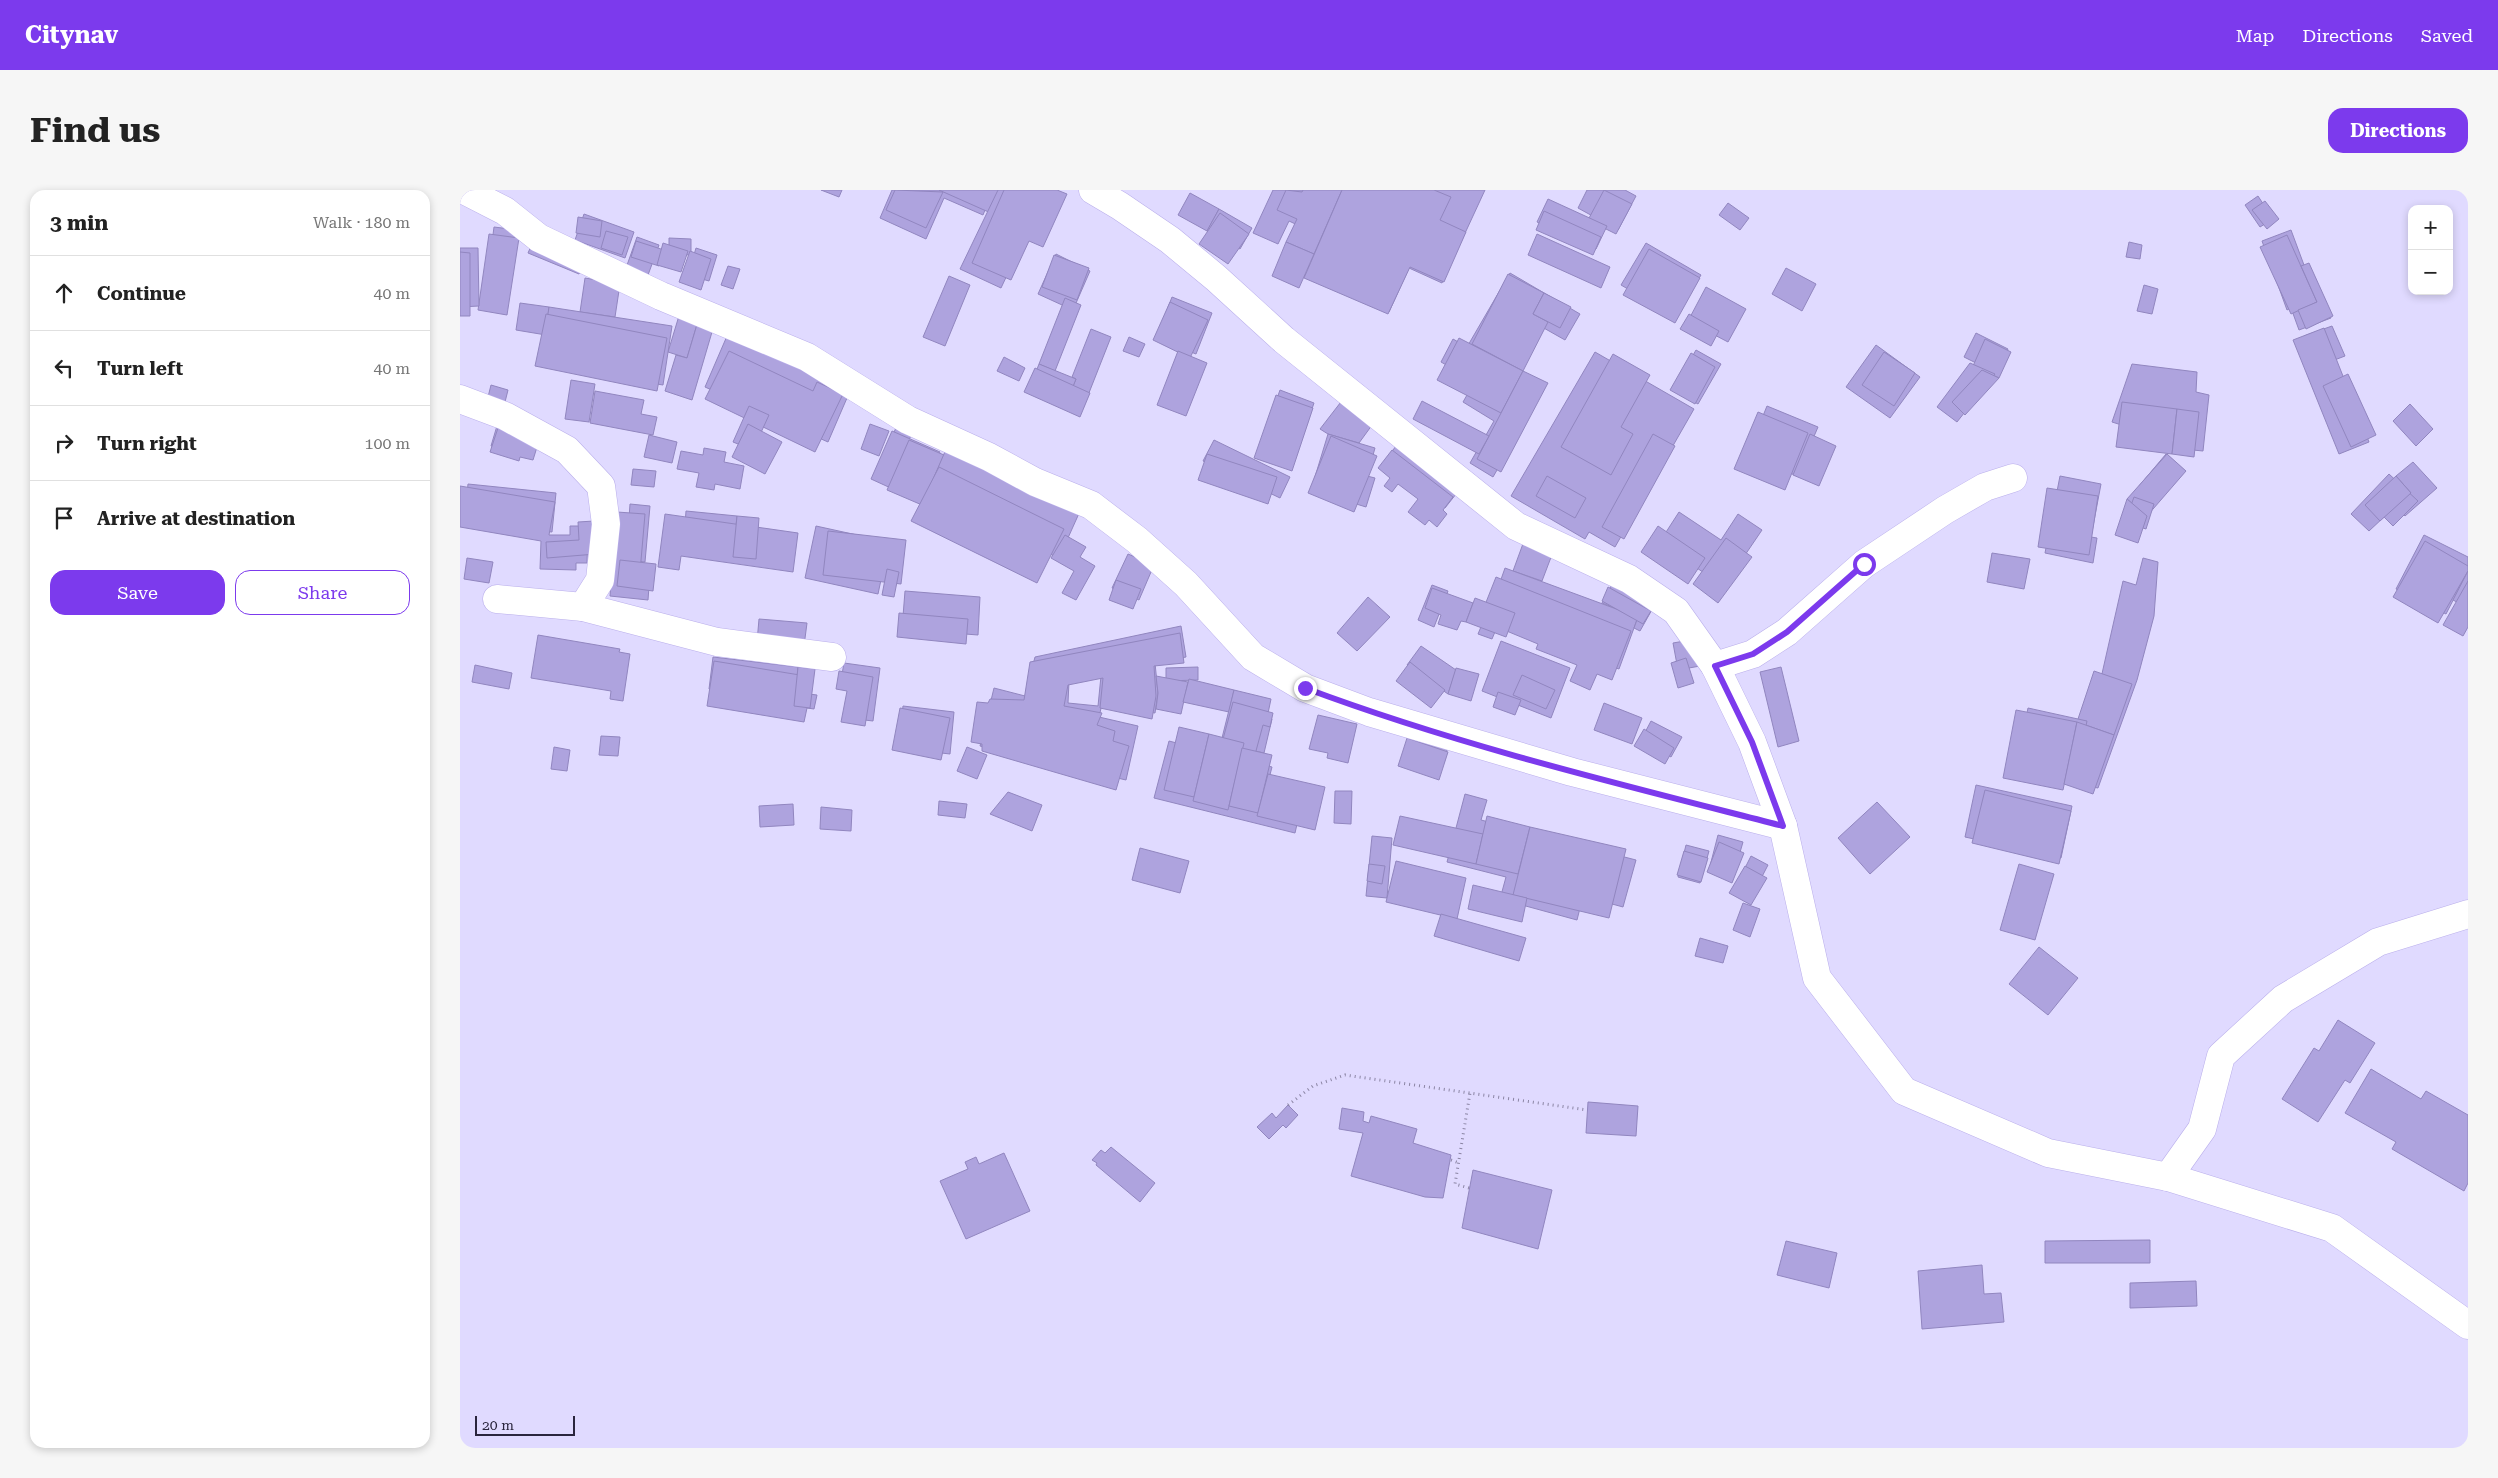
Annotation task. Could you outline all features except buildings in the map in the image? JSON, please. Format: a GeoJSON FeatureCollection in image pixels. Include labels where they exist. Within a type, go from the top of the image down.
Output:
{"type":"FeatureCollection","features":[{"type":"Feature","properties":{"kind":"street"},"geometry":{"type":"LineString","coordinates":[[464,190],[505,211],[539,238],[661,296],[807,357],[908,420],[989,457],[1036,482],[1091,505],[1137,540],[1186,584],[1253,657],[1305,688],[1369,712],[1572,772],[1783,826]]}},
{"type":"Feature","properties":{"kind":"street"},"geometry":{"type":"LineString","coordinates":[[1093,190],[1170,240],[1216,278],[1284,340],[1516,526],[1629,579],[1676,611],[1715,666],[1752,742],[1783,826],[1818,978],[1904,1091],[2048,1153],[2168,1177],[2332,1228],[2468,1324]]}},
{"type":"Feature","properties":{"kind":"street"},"geometry":{"type":"LineString","coordinates":[[460,400],[505,416],[568,450],[601,486],[606,524],[600,580],[583,607]]}},
{"type":"Feature","properties":{"kind":"street"},"geometry":{"type":"LineString","coordinates":[[1715,666],[1753,654],[1787,632],[1864,564],[1945,510],[1985,487],[2013,478]]}},
{"type":"Feature","properties":{"kind":"street"},"geometry":{"type":"LineString","coordinates":[[497,599],[583,607],[717,642],[832,657]]}},
{"type":"Feature","properties":{"kind":"street"},"geometry":{"type":"LineString","coordinates":[[2168,1177],[2202,1130],[2222,1056],[2283,999],[2378,942],[2468,914]]}},
{"type":"Feature","properties":{"kind":"path"},"geometry":{"type":"LineString","coordinates":[[1288,1105],[1313,1086],[1345,1075],[1587,1110]]}},
{"type":"Feature","properties":{"kind":"path"},"geometry":{"type":"LineString","coordinates":[[1469,1188],[1455,1184],[1470,1093]]}},
{"type":"Feature","properties":{"kind":"path"},"geometry":{"type":"LineString","coordinates":[[1451,1160],[1459,1163]]}},
{"type":"Feature","properties":{"kind":"route"},"geometry":{"type":"LineString","coordinates":[[1305,688],[1369,712],[1572,772],[1783,826],[1752,742],[1715,666],[1753,654],[1787,632],[1864,564]]}}]}
